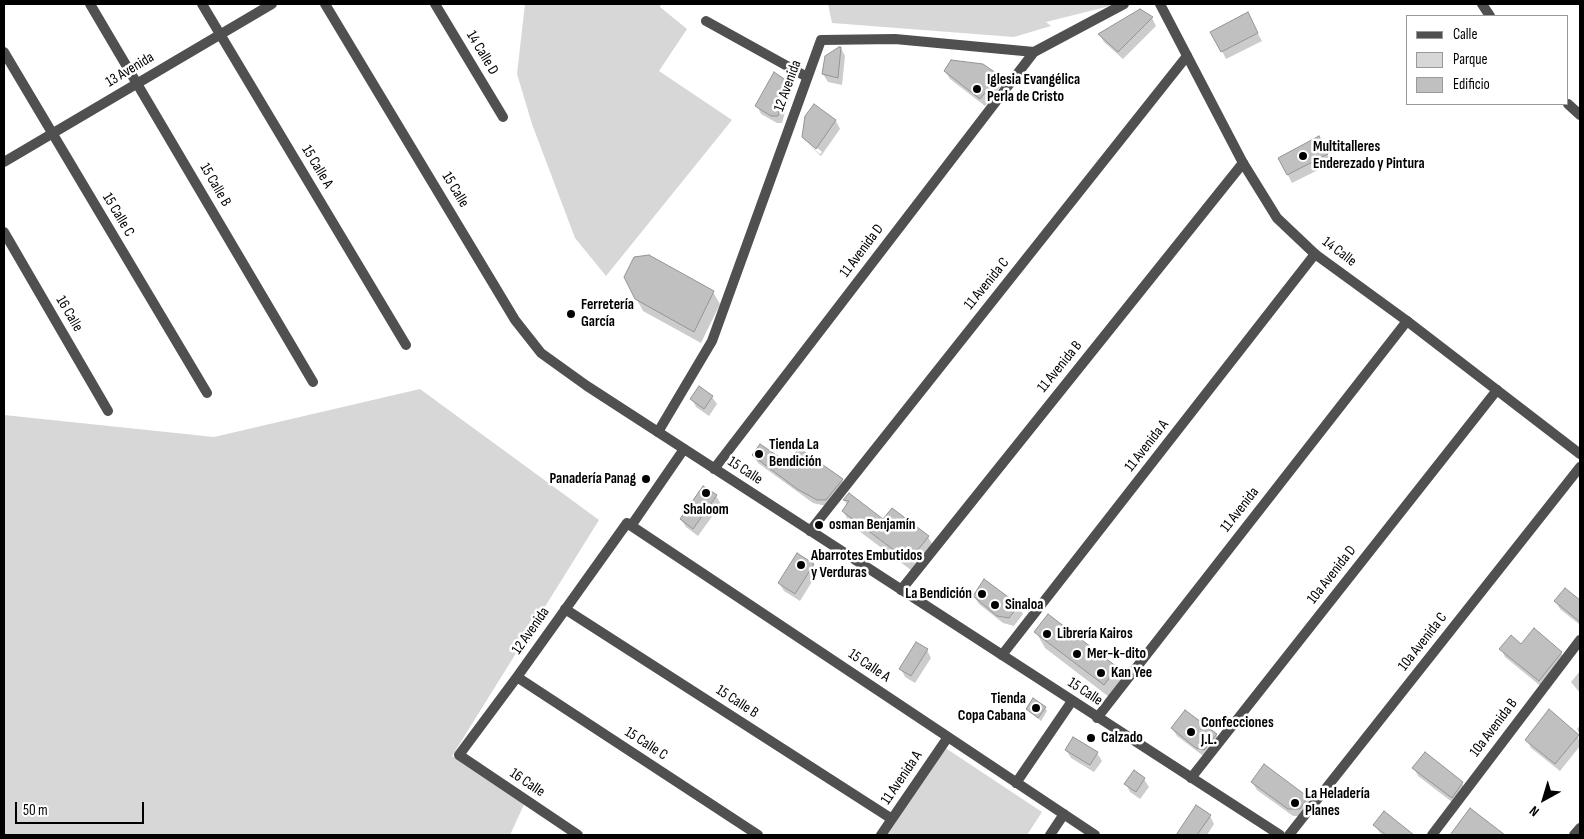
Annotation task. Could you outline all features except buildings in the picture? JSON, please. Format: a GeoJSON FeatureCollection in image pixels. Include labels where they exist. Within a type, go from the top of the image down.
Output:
{"type":"FeatureCollection","features":[{"type":"Feature","properties":{"kind":"street","name":"15 Calle B"},"geometry":{"type":"LineString","coordinates":[[90,4],[313,382]]}},
{"type":"Feature","properties":{"kind":"street","name":"15 Calle A"},"geometry":{"type":"LineString","coordinates":[[202,4],[406,345]]}},
{"type":"Feature","properties":{"kind":"street","name":"13 Avenida"},"geometry":{"type":"LineString","coordinates":[[4,162],[272,4]]}},
{"type":"Feature","properties":{"kind":"street","name":"15 Calle"},"geometry":{"type":"LineString","coordinates":[[325,4],[515,320],[541,353],[714,469],[1280,835]]}},
{"type":"Feature","properties":{"kind":"street","name":"14 Calle D"},"geometry":{"type":"LineString","coordinates":[[435,4],[503,117]]}},
{"type":"Feature","properties":{"kind":"street"},"geometry":{"type":"LineString","coordinates":[[1034,52],[1124,4]]}},
{"type":"Feature","properties":{"kind":"street","name":"14 Calle"},"geometry":{"type":"LineString","coordinates":[[1160,4],[1243,164],[1277,218],[1315,254],[1407,321],[1580,454]]}},
{"type":"Feature","properties":{"kind":"street"},"geometry":{"type":"LineString","coordinates":[[1483,4],[1489,15]]}},
{"type":"Feature","properties":{"kind":"street"},"geometry":{"type":"LineString","coordinates":[[706,21],[807,77]]}},
{"type":"Feature","properties":{"kind":"street","name":"12 Avenida"},"geometry":{"type":"LineString","coordinates":[[658,432],[712,341],[821,40],[895,39],[1034,52]]}},
{"type":"Feature","properties":{"kind":"street","name":"15 Calle C"},"geometry":{"type":"LineString","coordinates":[[4,52],[207,393]]}},
{"type":"Feature","properties":{"kind":"street","name":"11 Avenida D"},"geometry":{"type":"LineString","coordinates":[[714,469],[1034,52]]}},
{"type":"Feature","properties":{"kind":"street","name":"11 Avenida C"},"geometry":{"type":"LineString","coordinates":[[810,531],[1187,56]]}},
{"type":"Feature","properties":{"kind":"street"},"geometry":{"type":"LineString","coordinates":[[1569,105],[1580,115]]}},
{"type":"Feature","properties":{"kind":"street","name":"11 Avenida B"},"geometry":{"type":"LineString","coordinates":[[901,590],[1243,164]]}},
{"type":"Feature","properties":{"kind":"street","name":"16 Calle"},"geometry":{"type":"LineString","coordinates":[[4,232],[108,411]]}},
{"type":"Feature","properties":{"kind":"street","name":"11 Avenida A"},"geometry":{"type":"LineString","coordinates":[[1002,655],[1315,254]]}},
{"type":"Feature","properties":{"kind":"street","name":"11 Avenida"},"geometry":{"type":"LineString","coordinates":[[1097,718],[1407,321]]}},
{"type":"Feature","properties":{"kind":"street","name":"10a Avenida D"},"geometry":{"type":"LineString","coordinates":[[1191,778],[1497,390]]}},
{"type":"Feature","properties":{"kind":"street","name":"12 Avenida"},"geometry":{"type":"LineString","coordinates":[[458,755],[684,449]]}},
{"type":"Feature","properties":{"kind":"street","name":"10a Avenida C"},"geometry":{"type":"LineString","coordinates":[[1290,835],[1580,468]]}},
{"type":"Feature","properties":{"kind":"street","name":"15 Calle A"},"geometry":{"type":"LineString","coordinates":[[629,524],[1095,835]]}},
{"type":"Feature","properties":{"kind":"street","name":"15 Calle B"},"geometry":{"type":"LineString","coordinates":[[565,609],[892,819]]}},
{"type":"Feature","properties":{"kind":"street","name":"10a Avenida B"},"geometry":{"type":"LineString","coordinates":[[1432,835],[1580,640]]}},
{"type":"Feature","properties":{"kind":"street","name":"15 Calle C"},"geometry":{"type":"LineString","coordinates":[[517,677],[758,835]]}},
{"type":"Feature","properties":{"kind":"street"},"geometry":{"type":"LineString","coordinates":[[1016,783],[1072,701]]}},
{"type":"Feature","properties":{"kind":"street","name":"11 Avenida A"},"geometry":{"type":"LineString","coordinates":[[881,835],[948,737]]}},
{"type":"Feature","properties":{"kind":"street","name":"16 Calle"},"geometry":{"type":"LineString","coordinates":[[458,755],[578,835]]}},
{"type":"Feature","properties":{"kind":"street"},"geometry":{"type":"LineString","coordinates":[[1050,835],[1064,814]]}},
{"type":"Feature","properties":{"kind":"street"},"geometry":{"type":"LineString","coordinates":[[1574,835],[1580,828]]}},
{"type":"Feature","properties":{"kind":"green space"},"geometry":{"type":"Polygon","coordinates":[[[525,4],[661,4],[660,7],[687,29],[659,71],[732,120],[606,276],[575,238],[532,124],[517,74],[525,4]]]}},
{"type":"Feature","properties":{"kind":"green space"},"geometry":{"type":"Polygon","coordinates":[[[828,4],[1118,4],[1046,22],[1051,26],[1014,37],[832,23],[828,4]]]}},
{"type":"Feature","properties":{"kind":"green space"},"geometry":{"type":"Polygon","coordinates":[[[420,389],[599,520],[452,756],[527,798],[510,835],[4,835],[4,415],[214,437],[420,389]]]}},
{"type":"Feature","properties":{"kind":"green space"},"geometry":{"type":"Polygon","coordinates":[[[944,747],[1042,812],[1027,835],[885,835],[944,747]]]}},
{"type":"Feature","properties":{"kind":"place","name":"Iglesia Evangélica Perla de Cristo"},"geometry":{"type":"Point","coordinates":[977,89]}},
{"type":"Feature","properties":{"kind":"place","name":"Multitalleres Enderezado y Pintura"},"geometry":{"type":"Point","coordinates":[1303,156]}},
{"type":"Feature","properties":{"kind":"place","name":"Ferretería García"},"geometry":{"type":"Point","coordinates":[571,314]}},
{"type":"Feature","properties":{"kind":"place","name":"Tienda La Bendición"},"geometry":{"type":"Point","coordinates":[759,454]}},
{"type":"Feature","properties":{"kind":"place","name":"Panadería Panag"},"geometry":{"type":"Point","coordinates":[646,479]}},
{"type":"Feature","properties":{"kind":"place","name":"Shaloom"},"geometry":{"type":"Point","coordinates":[706,493]}},
{"type":"Feature","properties":{"kind":"place","name":"osman Benjamín"},"geometry":{"type":"Point","coordinates":[819,525]}},
{"type":"Feature","properties":{"kind":"place","name":"Abarrotes Embutidos y Verduras"},"geometry":{"type":"Point","coordinates":[801,565]}},
{"type":"Feature","properties":{"kind":"place","name":"La Bendición"},"geometry":{"type":"Point","coordinates":[982,594]}},
{"type":"Feature","properties":{"kind":"place","name":"Sinaloa"},"geometry":{"type":"Point","coordinates":[995,605]}},
{"type":"Feature","properties":{"kind":"place","name":"Librería Kairos"},"geometry":{"type":"Point","coordinates":[1047,634]}},
{"type":"Feature","properties":{"kind":"place","name":"Mer-k-dito"},"geometry":{"type":"Point","coordinates":[1077,654]}},
{"type":"Feature","properties":{"kind":"place","name":"Kan Yee"},"geometry":{"type":"Point","coordinates":[1101,673]}},
{"type":"Feature","properties":{"kind":"place","name":"Tienda Copa Cabana"},"geometry":{"type":"Point","coordinates":[1036,708]}},
{"type":"Feature","properties":{"kind":"place","name":"Confecciones J.L."},"geometry":{"type":"Point","coordinates":[1191,732]}},
{"type":"Feature","properties":{"kind":"place","name":"Calzado"},"geometry":{"type":"Point","coordinates":[1091,738]}},
{"type":"Feature","properties":{"kind":"place","name":"La Heladería Planes"},"geometry":{"type":"Point","coordinates":[1295,803]}}]}
